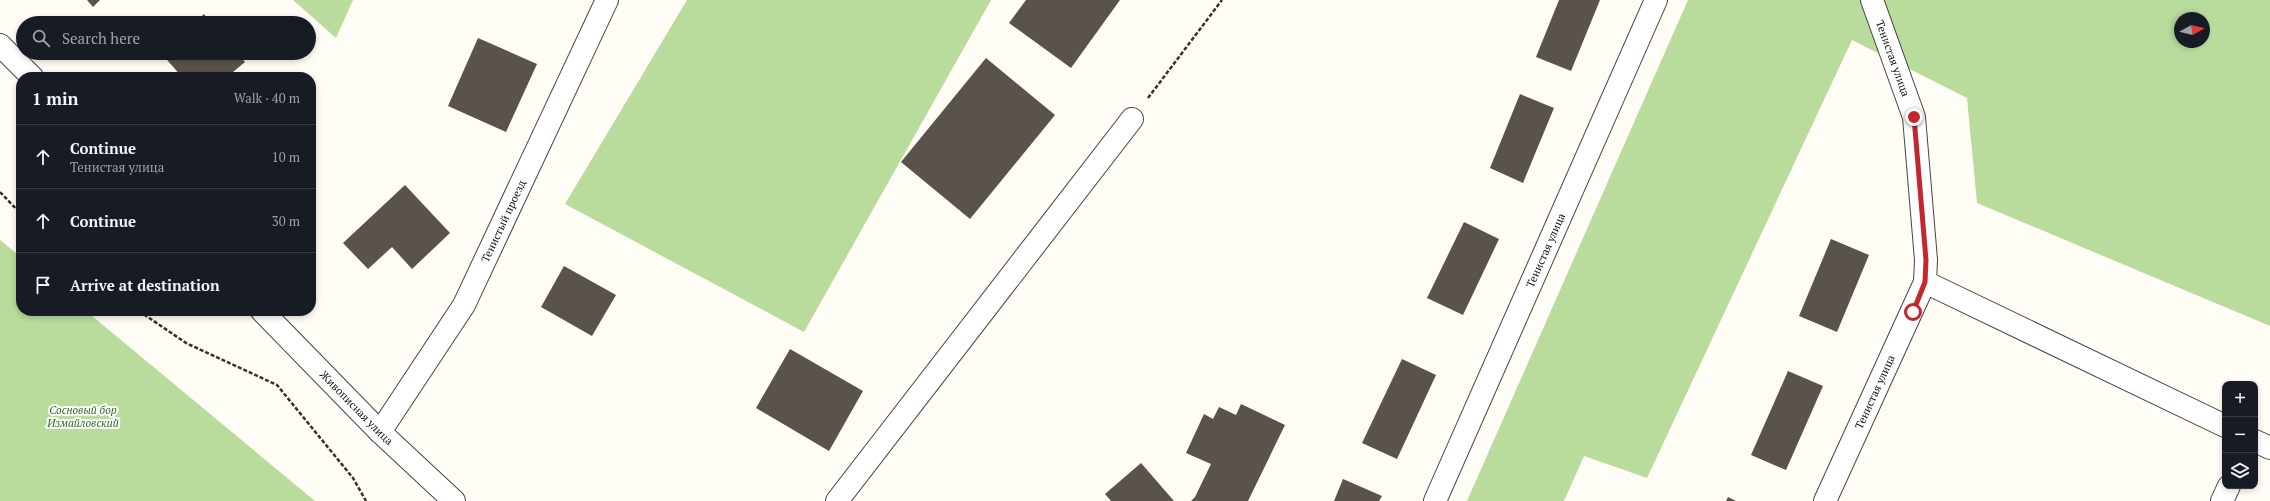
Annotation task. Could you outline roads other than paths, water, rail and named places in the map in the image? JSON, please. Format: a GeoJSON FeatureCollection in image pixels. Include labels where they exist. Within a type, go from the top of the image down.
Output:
{"type":"FeatureCollection","features":[{"type":"Feature","properties":{"kind":"street","name":"Тенистый проезд"},"geometry":{"type":"LineString","coordinates":[[380,432],[464,305],[607,0]]}},
{"type":"Feature","properties":{"kind":"street","name":"Тенистая улица"},"geometry":{"type":"LineString","coordinates":[[1436,501],[1656,0]]}},
{"type":"Feature","properties":{"kind":"street","name":"Тенистая улица"},"geometry":{"type":"LineString","coordinates":[[1825,501],[1925,282],[1926,260],[1914,117],[1872,0]]}},
{"type":"Feature","properties":{"kind":"street"},"geometry":{"type":"LineString","coordinates":[[0,44],[27,72]]}},
{"type":"Feature","properties":{"kind":"street"},"geometry":{"type":"LineString","coordinates":[[837,501],[1132,119]]}},
{"type":"Feature","properties":{"kind":"street"},"geometry":{"type":"LineString","coordinates":[[1925,282],[2222,425]]}},
{"type":"Feature","properties":{"kind":"street","name":"Живописная улица"},"geometry":{"type":"LineString","coordinates":[[267,316],[380,432],[454,501]]}},
{"type":"Feature","properties":{"kind":"street"},"geometry":{"type":"LineString","coordinates":[[2258,442],[2270,448]]}},
{"type":"Feature","properties":{"kind":"street"},"geometry":{"type":"LineString","coordinates":[[2222,501],[2228,489]]}},
{"type":"Feature","properties":{"kind":"park label","name":"Сосновый бор Измайловский"},"geometry":{"type":"Point","coordinates":[83,416]}}]}
